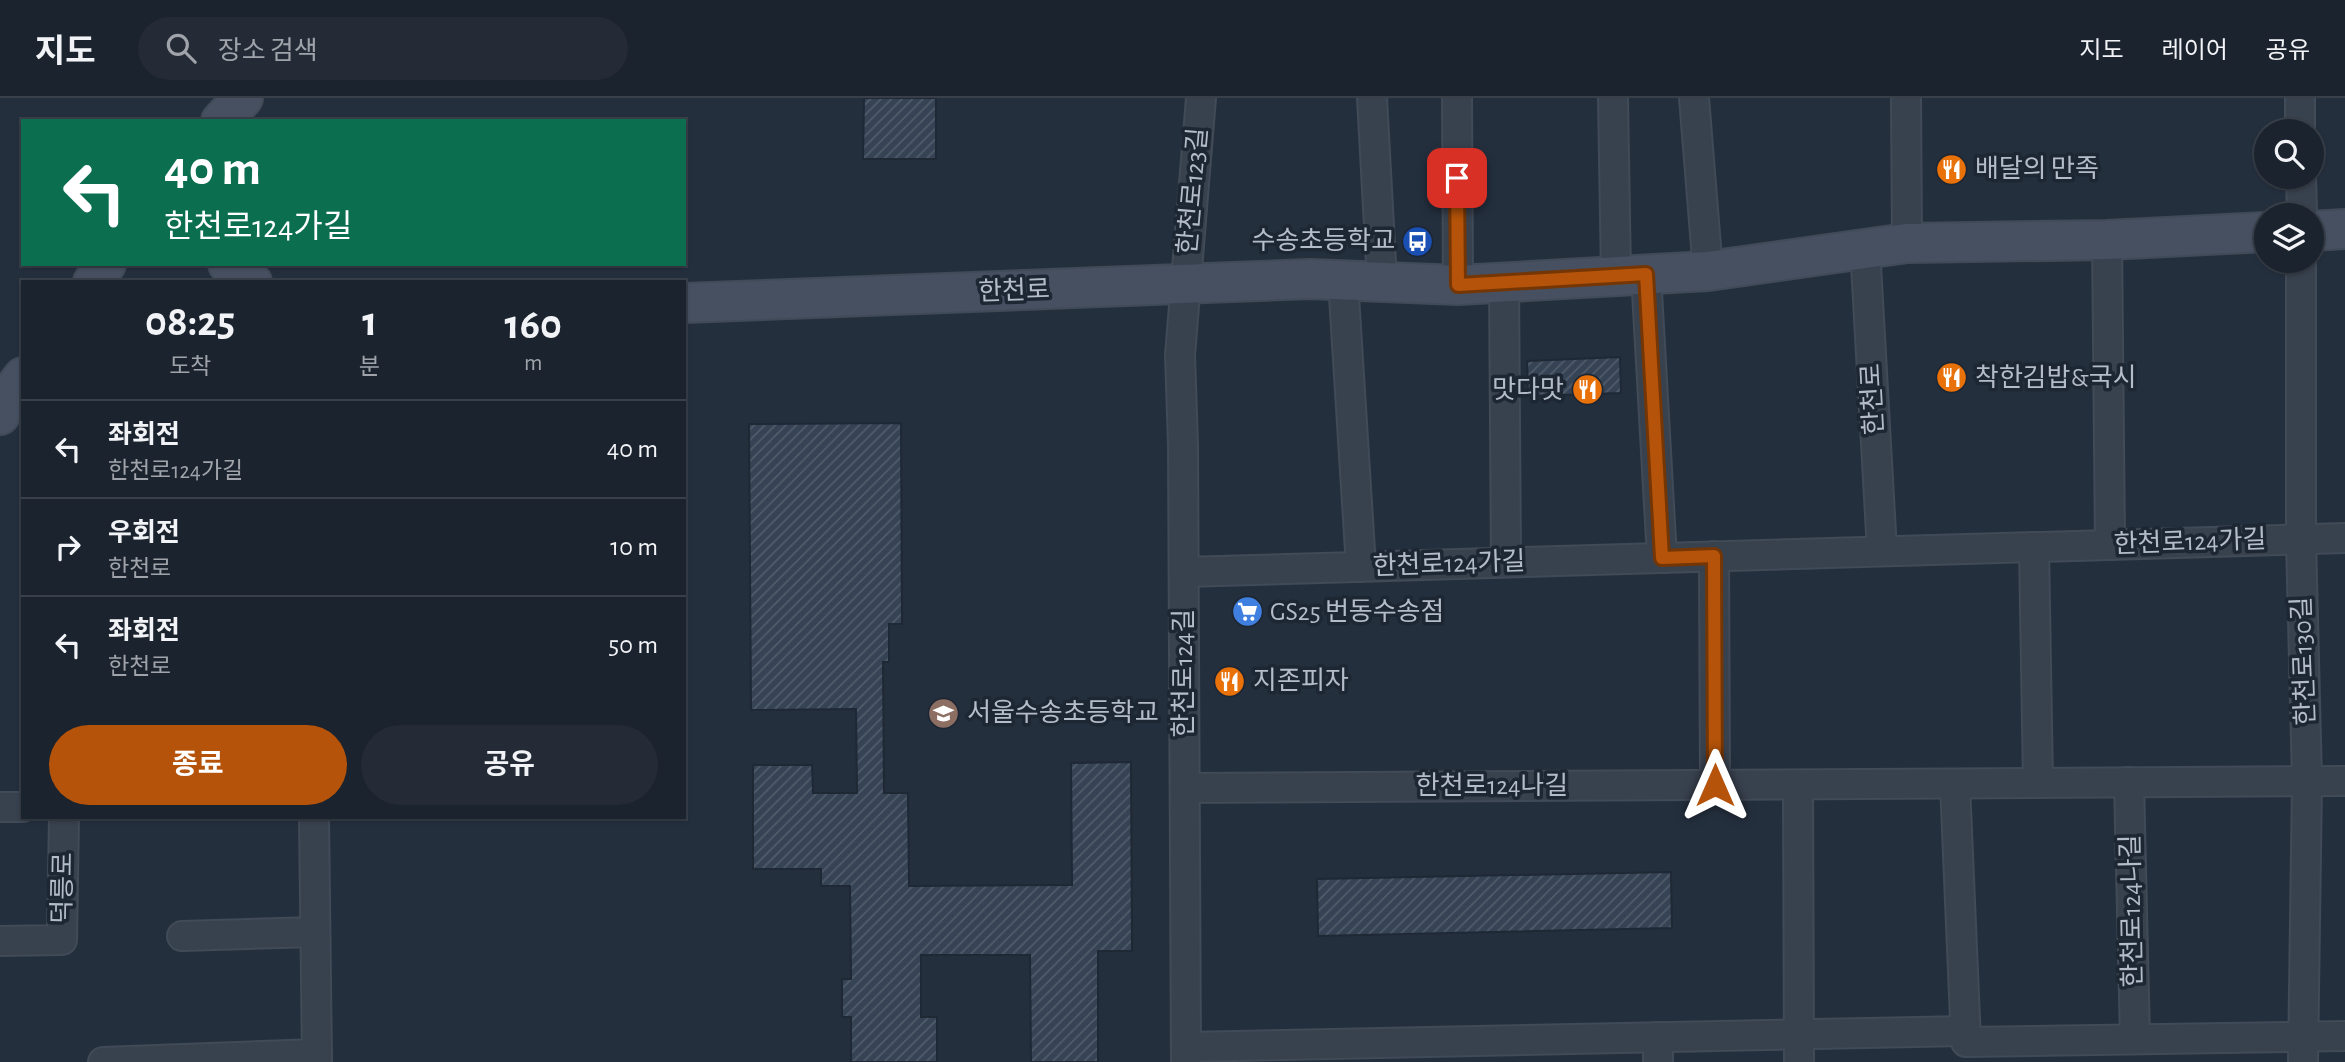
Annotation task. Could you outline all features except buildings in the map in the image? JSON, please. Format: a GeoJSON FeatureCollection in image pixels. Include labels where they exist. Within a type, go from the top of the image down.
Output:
{"type":"FeatureCollection","features":[{"type":"Feature","properties":{"kind":"main road"},"geometry":{"type":"LineString","coordinates":[[223,119],[243,98]]}},
{"type":"Feature","properties":{"kind":"main road"},"geometry":{"type":"LineString","coordinates":[[2324,230],[2345,229]]}},
{"type":"Feature","properties":{"kind":"main road","name":"한천로"},"geometry":{"type":"LineString","coordinates":[[686,303],[1343,279],[1458,285],[1708,271],[1907,243],[2106,240],[2254,233]]}},
{"type":"Feature","properties":{"kind":"main road"},"geometry":{"type":"LineString","coordinates":[[231,266],[249,280]]}},
{"type":"Feature","properties":{"kind":"street","name":"한천로123길"},"geometry":{"type":"LineString","coordinates":[[1186,285],[1201,98]]}},
{"type":"Feature","properties":{"kind":"street"},"geometry":{"type":"LineString","coordinates":[[1372,98],[1382,281]]}},
{"type":"Feature","properties":{"kind":"street"},"geometry":{"type":"LineString","coordinates":[[1457,98],[1458,285]]}},
{"type":"Feature","properties":{"kind":"street"},"geometry":{"type":"LineString","coordinates":[[1613,98],[1662,558]]}},
{"type":"Feature","properties":{"kind":"street"},"geometry":{"type":"LineString","coordinates":[[1694,98],[1708,271]]}},
{"type":"Feature","properties":{"kind":"street"},"geometry":{"type":"LineString","coordinates":[[1906,98],[1907,243]]}},
{"type":"Feature","properties":{"kind":"street"},"geometry":{"type":"LineString","coordinates":[[2300,98],[2300,119]]}},
{"type":"Feature","properties":{"kind":"street"},"geometry":{"type":"LineString","coordinates":[[2106,240],[2110,545]]}},
{"type":"Feature","properties":{"kind":"street","name":"한천로"},"geometry":{"type":"LineString","coordinates":[[1865,247],[1882,551]]}},
{"type":"Feature","properties":{"kind":"street","name":"한천로130길"},"geometry":{"type":"LineString","coordinates":[[2301,273],[2301,539],[2307,781],[2303,1049]]}},
{"type":"Feature","properties":{"kind":"street"},"geometry":{"type":"LineString","coordinates":[[1343,279],[1360,567]]}},
{"type":"Feature","properties":{"kind":"street"},"geometry":{"type":"LineString","coordinates":[[1504,282],[1506,562]]}},
{"type":"Feature","properties":{"kind":"street","name":"한천로124길"},"geometry":{"type":"LineString","coordinates":[[1186,285],[1180,355],[1184,572],[1186,1054]]}},
{"type":"Feature","properties":{"kind":"street","name":"한천로124가길"},"geometry":{"type":"LineString","coordinates":[[1184,572],[2345,538]]}},
{"type":"Feature","properties":{"kind":"street"},"geometry":{"type":"LineString","coordinates":[[2034,547],[2038,783]]}},
{"type":"Feature","properties":{"kind":"street"},"geometry":{"type":"LineString","coordinates":[[1714,556],[1715,785]]}},
{"type":"Feature","properties":{"kind":"street","name":"한천로124나길"},"geometry":{"type":"LineString","coordinates":[[1185,788],[2345,781]]}},
{"type":"Feature","properties":{"kind":"street","name":"한천로124나길"},"geometry":{"type":"LineString","coordinates":[[2129,782],[2135,1039]]}},
{"type":"Feature","properties":{"kind":"street"},"geometry":{"type":"LineString","coordinates":[[1955,783],[1966,1042],[2135,1039],[2303,1049],[2345,1036]]}},
{"type":"Feature","properties":{"kind":"street"},"geometry":{"type":"LineString","coordinates":[[1798,785],[1798,1048]]}},
{"type":"Feature","properties":{"kind":"street"},"geometry":{"type":"LineString","coordinates":[[0,807],[21,807]]}},
{"type":"Feature","properties":{"kind":"street","name":"덕릉로"},"geometry":{"type":"LineString","coordinates":[[0,941],[62,940],[64,819]]}},
{"type":"Feature","properties":{"kind":"street"},"geometry":{"type":"LineString","coordinates":[[103,1062],[317,1058],[314,819]]}},
{"type":"Feature","properties":{"kind":"street"},"geometry":{"type":"LineString","coordinates":[[182,936],[315,932]]}},
{"type":"Feature","properties":{"kind":"street"},"geometry":{"type":"LineString","coordinates":[[1186,1054],[1798,1048],[1965,1031]]}},
{"type":"Feature","properties":{"kind":"place","name":"배달의 만족"},"geometry":{"type":"Point","coordinates":[1952,169]}},
{"type":"Feature","properties":{"kind":"place","name":"수송초등학교"},"geometry":{"type":"Point","coordinates":[1418,241]}},
{"type":"Feature","properties":{"kind":"place","name":"착한김밥&국시"},"geometry":{"type":"Point","coordinates":[1952,378]}},
{"type":"Feature","properties":{"kind":"place","name":"맛다맛"},"geometry":{"type":"Point","coordinates":[1587,390]}},
{"type":"Feature","properties":{"kind":"place","name":"GS25 번동수송점"},"geometry":{"type":"Point","coordinates":[1247,612]}},
{"type":"Feature","properties":{"kind":"place","name":"지존피자"},"geometry":{"type":"Point","coordinates":[1230,681]}},
{"type":"Feature","properties":{"kind":"place","name":"서울수송초등학교"},"geometry":{"type":"Point","coordinates":[944,713]}},
{"type":"Feature","properties":{"kind":"route"},"geometry":{"type":"LineString","coordinates":[[1457,178],[1458,285],[1646,274],[1662,558],[1714,556],[1715,785]]}}]}
